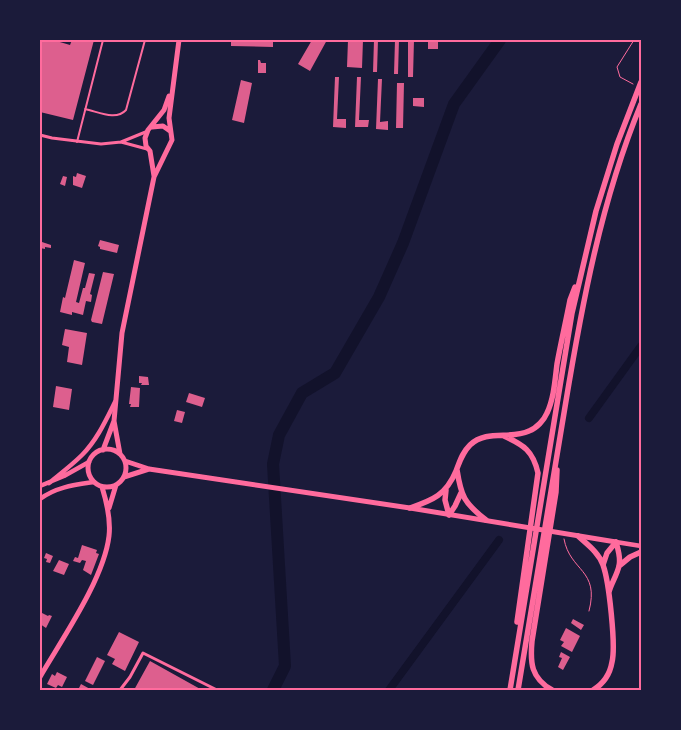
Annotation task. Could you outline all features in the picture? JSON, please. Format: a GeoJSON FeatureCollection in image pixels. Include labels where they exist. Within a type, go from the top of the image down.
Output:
{"type":"FeatureCollection","features":[{"type":"Feature","properties":{"kind":"highway"},"geometry":{"type":"LineString","coordinates":[[510,690],[539,490],[572,313],[596,211],[629,110],[641,82]]}},
{"type":"Feature","properties":{"kind":"highway"},"geometry":{"type":"LineString","coordinates":[[518,690],[542,559],[553,491],[557,451],[581,312],[596,242],[614,178],[641,104]]}},
{"type":"Feature","properties":{"kind":"highway"},"geometry":{"type":"LineString","coordinates":[[449,515],[445,500],[446,490],[457,470],[460,458],[472,444],[481,438],[493,435],[519,434],[529,431],[544,419],[548,411],[570,300],[582,268]]}},
{"type":"Feature","properties":{"kind":"highway"},"geometry":{"type":"LineString","coordinates":[[503,435],[523,446],[535,461],[539,490]]}},
{"type":"Feature","properties":{"kind":"highway"},"geometry":{"type":"LineString","coordinates":[[457,470],[461,493],[473,509],[486,520]]}},
{"type":"Feature","properties":{"kind":"highway"},"geometry":{"type":"LineString","coordinates":[[410,508],[432,500],[446,490]]}},
{"type":"Feature","properties":{"kind":"highway"},"geometry":{"type":"LineString","coordinates":[[449,515],[461,493]]}},
{"type":"Feature","properties":{"kind":"highway"},"geometry":{"type":"LineString","coordinates":[[578,536],[595,551],[603,565],[612,635],[612,661],[607,676],[593,690]]}},
{"type":"Feature","properties":{"kind":"highway"},"geometry":{"type":"LineString","coordinates":[[603,565],[607,553],[616,542]]}},
{"type":"Feature","properties":{"kind":"highway"},"geometry":{"type":"LineString","coordinates":[[616,542],[619,566]]}},
{"type":"Feature","properties":{"kind":"highway"},"geometry":{"type":"LineString","coordinates":[[608,594],[619,566],[630,557],[641,552]]}},
{"type":"Feature","properties":{"kind":"highway"},"geometry":{"type":"LineString","coordinates":[[542,559],[530,661],[544,686],[552,690]]}},
{"type":"Feature","properties":{"kind":"main road"},"geometry":{"type":"LineString","coordinates":[[120,454],[114,421],[122,333],[154,177],[166,151],[170,148],[172,140],[168,118],[179,40]]}},
{"type":"Feature","properties":{"kind":"main road"},"geometry":{"type":"LineString","coordinates":[[154,177],[150,150],[145,142],[145,138],[149,129],[164,110],[172,86]]}},
{"type":"Feature","properties":{"kind":"main road"},"geometry":{"type":"LineString","coordinates":[[149,129],[159,126],[170,131]]}},
{"type":"Feature","properties":{"kind":"main road"},"geometry":{"type":"LineString","coordinates":[[150,150],[158,154],[166,151]]}},
{"type":"Feature","properties":{"kind":"main road"},"geometry":{"type":"LineString","coordinates":[[103,450],[114,421]]}},
{"type":"Feature","properties":{"kind":"main road"},"geometry":{"type":"LineString","coordinates":[[124,477],[125,461],[115,451],[103,450],[94,454],[89,462],[88,473],[94,482],[102,487],[112,487],[124,477],[150,469]]}},
{"type":"Feature","properties":{"kind":"main road"},"geometry":{"type":"LineString","coordinates":[[125,461],[150,469],[410,508],[616,542]]}},
{"type":"Feature","properties":{"kind":"main road"},"geometry":{"type":"LineString","coordinates":[[40,677],[85,600],[102,563],[109,534],[109,508],[116,485]]}},
{"type":"Feature","properties":{"kind":"main road"},"geometry":{"type":"LineString","coordinates":[[102,487],[109,508]]}},
{"type":"Feature","properties":{"kind":"street"},"geometry":{"type":"LineString","coordinates":[[40,135],[100,144],[121,142],[149,129]]}},
{"type":"Feature","properties":{"kind":"street"},"geometry":{"type":"LineString","coordinates":[[121,142],[150,150]]}},
{"type":"Feature","properties":{"kind":"street"},"geometry":{"type":"LineString","coordinates":[[49,483],[82,456],[92,444],[116,398]]}},
{"type":"Feature","properties":{"kind":"street"},"geometry":{"type":"LineString","coordinates":[[40,486],[89,462]]}},
{"type":"Feature","properties":{"kind":"street"},"geometry":{"type":"LineString","coordinates":[[40,499],[46,494],[67,486],[94,482]]}},
{"type":"Feature","properties":{"kind":"street"},"geometry":{"type":"LineString","coordinates":[[616,542],[641,546]]}},
{"type":"Feature","properties":{"kind":"street"},"geometry":{"type":"LineString","coordinates":[[120,690],[130,677],[143,653],[217,690]]}},
{"type":"Feature","properties":{"kind":"lane"},"geometry":{"type":"LineString","coordinates":[[77,142],[103,40]]}},
{"type":"Feature","properties":{"kind":"lane"},"geometry":{"type":"LineString","coordinates":[[86,109],[115,116],[124,112],[128,107],[145,40]]}},
{"type":"Feature","properties":{"kind":"path"},"geometry":{"type":"LineString","coordinates":[[626,81],[620,77],[617,67],[634,40]]}},
{"type":"Feature","properties":{"kind":"path"},"geometry":{"type":"LineString","coordinates":[[564,534],[566,546],[591,584],[592,598],[589,611]]}},
{"type":"Feature","properties":{"kind":"building"},"geometry":{"type":"Polygon","coordinates":[[[40,40],[53,40],[70,45],[72,40],[94,40],[73,120],[40,112],[40,40]]]}},
{"type":"Feature","properties":{"kind":"building"},"geometry":{"type":"Polygon","coordinates":[[[231,40],[273,40],[273,47],[231,46],[231,40]]]}},
{"type":"Feature","properties":{"kind":"building"},"geometry":{"type":"Polygon","coordinates":[[[312,40],[327,40],[310,71],[298,64],[312,40]]]}},
{"type":"Feature","properties":{"kind":"building"},"geometry":{"type":"Polygon","coordinates":[[[348,40],[363,40],[362,68],[347,67],[348,40]]]}},
{"type":"Feature","properties":{"kind":"building"},"geometry":{"type":"Polygon","coordinates":[[[374,40],[378,40],[377,72],[373,72],[374,40]]]}},
{"type":"Feature","properties":{"kind":"building"},"geometry":{"type":"Polygon","coordinates":[[[395,40],[399,40],[398,74],[394,74],[395,40]]]}},
{"type":"Feature","properties":{"kind":"building"},"geometry":{"type":"Polygon","coordinates":[[[408,40],[414,40],[413,77],[408,77],[408,40]]]}},
{"type":"Feature","properties":{"kind":"building"},"geometry":{"type":"Polygon","coordinates":[[[438,40],[438,49],[428,49],[428,41],[438,40]]]}},
{"type":"Feature","properties":{"kind":"building"},"geometry":{"type":"Polygon","coordinates":[[[258,60],[261,63],[266,63],[266,73],[258,73],[258,60]]]}},
{"type":"Feature","properties":{"kind":"building"},"geometry":{"type":"Polygon","coordinates":[[[335,77],[339,77],[337,119],[346,119],[346,128],[333,127],[335,77]]]}},
{"type":"Feature","properties":{"kind":"building"},"geometry":{"type":"Polygon","coordinates":[[[357,77],[361,77],[359,120],[369,120],[368,127],[355,127],[357,77]]]}},
{"type":"Feature","properties":{"kind":"building"},"geometry":{"type":"Polygon","coordinates":[[[378,79],[382,79],[380,122],[388,121],[388,130],[376,129],[378,79]]]}},
{"type":"Feature","properties":{"kind":"building"},"geometry":{"type":"Polygon","coordinates":[[[241,80],[252,83],[244,123],[232,120],[241,80]]]}},
{"type":"Feature","properties":{"kind":"building"},"geometry":{"type":"Polygon","coordinates":[[[397,83],[404,83],[403,128],[396,128],[397,83]]]}},
{"type":"Feature","properties":{"kind":"building"},"geometry":{"type":"Polygon","coordinates":[[[413,98],[424,98],[424,107],[413,106],[413,98]]]}},
{"type":"Feature","properties":{"kind":"building"},"geometry":{"type":"Polygon","coordinates":[[[77,173],[86,176],[82,188],[73,185],[73,176],[76,177],[77,173]]]}},
{"type":"Feature","properties":{"kind":"building"},"geometry":{"type":"Polygon","coordinates":[[[63,176],[67,177],[65,186],[60,184],[63,176]]]}},
{"type":"Feature","properties":{"kind":"building"},"geometry":{"type":"Polygon","coordinates":[[[100,240],[119,245],[117,253],[100,249],[98,246],[100,240]]]}},
{"type":"Feature","properties":{"kind":"building"},"geometry":{"type":"Polygon","coordinates":[[[42,242],[51,245],[51,248],[40,248],[42,242]]]}},
{"type":"Feature","properties":{"kind":"building"},"geometry":{"type":"Polygon","coordinates":[[[74,260],[85,263],[76,302],[79,303],[89,273],[95,274],[90,294],[92,295],[91,302],[86,301],[83,315],[72,312],[72,315],[60,312],[74,260]]]}},
{"type":"Feature","properties":{"kind":"building"},"geometry":{"type":"Polygon","coordinates":[[[103,272],[114,274],[102,324],[92,322],[91,320],[103,272]]]}},
{"type":"Feature","properties":{"kind":"building"},"geometry":{"type":"Polygon","coordinates":[[[65,329],[87,333],[82,365],[67,362],[69,347],[62,345],[65,329]]]}},
{"type":"Feature","properties":{"kind":"building"},"geometry":{"type":"Polygon","coordinates":[[[139,376],[148,377],[149,385],[141,385],[142,383],[139,383],[139,376]]]}},
{"type":"Feature","properties":{"kind":"building"},"geometry":{"type":"Polygon","coordinates":[[[56,386],[72,389],[69,410],[53,407],[56,386]]]}},
{"type":"Feature","properties":{"kind":"building"},"geometry":{"type":"Polygon","coordinates":[[[131,387],[140,388],[139,407],[130,407],[131,387]]]}},
{"type":"Feature","properties":{"kind":"building"},"geometry":{"type":"Polygon","coordinates":[[[189,393],[205,398],[202,407],[186,402],[189,393]]]}},
{"type":"Feature","properties":{"kind":"building"},"geometry":{"type":"Polygon","coordinates":[[[177,410],[185,412],[182,423],[174,421],[177,410]]]}},
{"type":"Feature","properties":{"kind":"building"},"geometry":{"type":"Polygon","coordinates":[[[82,545],[97,550],[96,553],[99,554],[91,575],[83,570],[86,561],[82,560],[80,563],[73,561],[75,557],[78,558],[82,545]]]}},
{"type":"Feature","properties":{"kind":"building"},"geometry":{"type":"Polygon","coordinates":[[[46,553],[53,556],[50,563],[46,562],[47,559],[44,558],[46,553]]]}},
{"type":"Feature","properties":{"kind":"building"},"geometry":{"type":"Polygon","coordinates":[[[59,560],[69,564],[64,575],[53,571],[59,560]]]}},
{"type":"Feature","properties":{"kind":"building"},"geometry":{"type":"Polygon","coordinates":[[[40,612],[52,616],[46,628],[40,624],[40,612]]]}},
{"type":"Feature","properties":{"kind":"building"},"geometry":{"type":"Polygon","coordinates":[[[573,619],[584,625],[581,630],[571,623],[573,619]]]}},
{"type":"Feature","properties":{"kind":"building"},"geometry":{"type":"Polygon","coordinates":[[[566,628],[580,636],[572,652],[561,646],[564,642],[560,640],[566,628]]]}},
{"type":"Feature","properties":{"kind":"building"},"geometry":{"type":"Polygon","coordinates":[[[119,632],[139,642],[125,671],[112,664],[115,659],[107,655],[119,632]]]}},
{"type":"Feature","properties":{"kind":"building"},"geometry":{"type":"Polygon","coordinates":[[[561,652],[570,657],[563,670],[558,667],[562,658],[559,657],[561,652]]]}},
{"type":"Feature","properties":{"kind":"building"},"geometry":{"type":"Polygon","coordinates":[[[97,657],[105,661],[93,685],[85,681],[97,657]]]}},
{"type":"Feature","properties":{"kind":"building"},"geometry":{"type":"Polygon","coordinates":[[[150,661],[202,690],[134,690],[150,661]]]}},
{"type":"Feature","properties":{"kind":"building"},"geometry":{"type":"Polygon","coordinates":[[[57,672],[67,677],[62,687],[58,685],[56,688],[47,684],[52,674],[55,676],[57,672]]]}},
{"type":"Feature","properties":{"kind":"building"},"geometry":{"type":"Polygon","coordinates":[[[81,684],[90,689],[90,690],[78,690],[81,684]]]}},
{"type":"Feature","properties":{"kind":"waterway"},"geometry":{"type":"LineString","coordinates":[[273,690],[285,666],[273,464],[279,435],[302,393],[335,373],[379,297],[403,243],[454,104],[500,40]]}},
{"type":"Feature","properties":{"kind":"waterway"},"geometry":{"type":"LineString","coordinates":[[589,418],[641,346]]}},
{"type":"Feature","properties":{"kind":"waterway"},"geometry":{"type":"LineString","coordinates":[[389,690],[499,540]]}}]}
